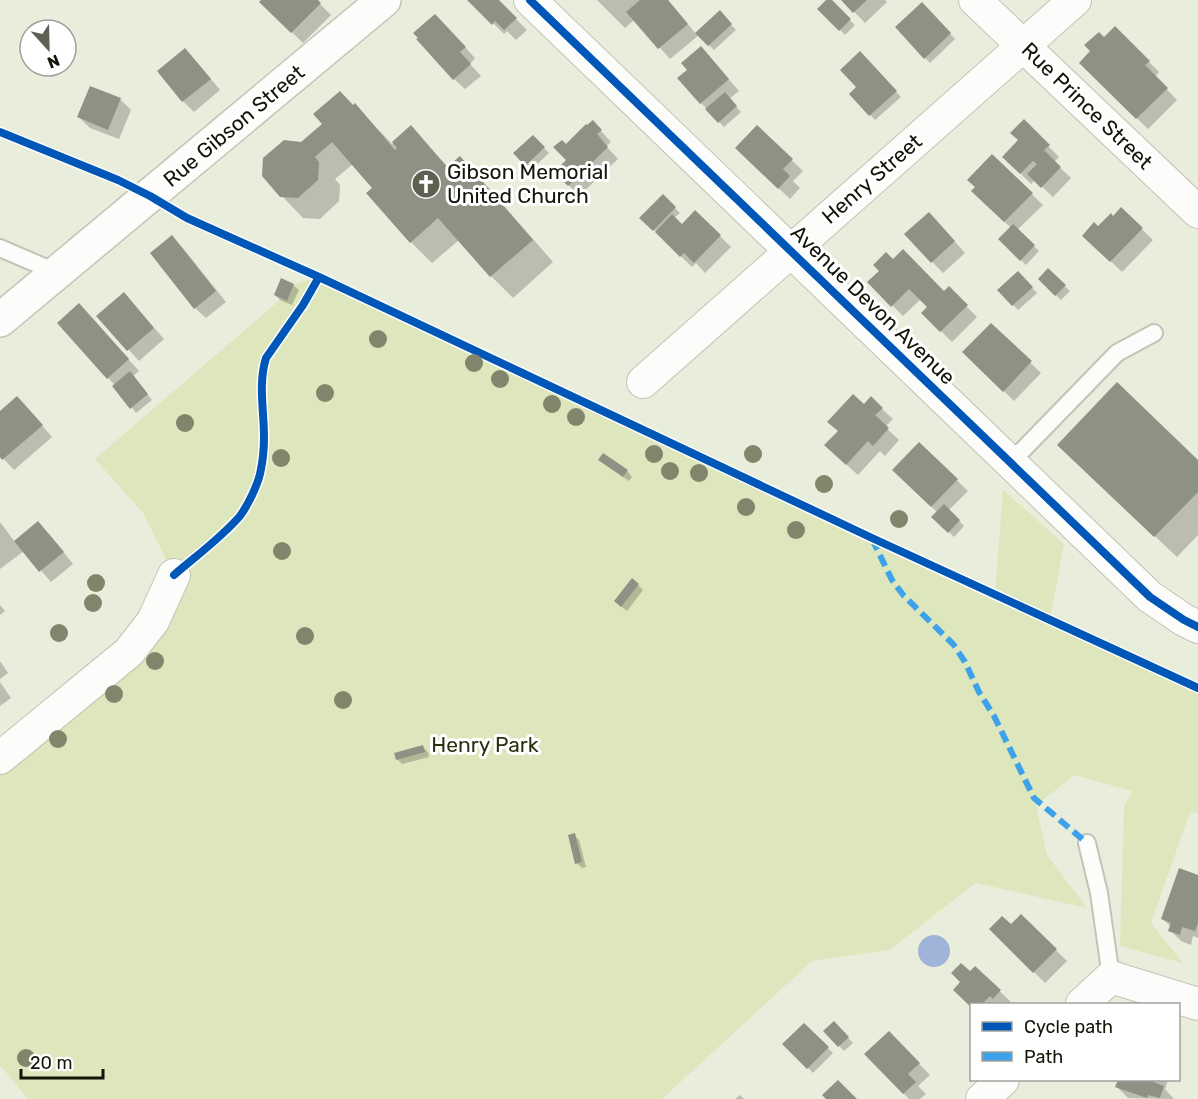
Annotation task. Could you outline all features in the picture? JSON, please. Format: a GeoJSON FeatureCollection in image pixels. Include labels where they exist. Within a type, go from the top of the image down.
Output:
{"type":"FeatureCollection","features":[{"type":"Feature","properties":{"kind":"main road","name":"Rue Gibson Street"},"geometry":{"type":"LineString","coordinates":[[0,320],[384,0]]}},
{"type":"Feature","properties":{"kind":"street","name":"Avenue Devon Avenue"},"geometry":{"type":"LineString","coordinates":[[530,0],[1150,597],[1198,627]]}},
{"type":"Feature","properties":{"kind":"street","name":"Rue Prince Street"},"geometry":{"type":"LineString","coordinates":[[975,0],[1198,212]]}},
{"type":"Feature","properties":{"kind":"street","name":"Henry Street"},"geometry":{"type":"LineString","coordinates":[[643,382],[1075,0]]}},
{"type":"Feature","properties":{"kind":"street"},"geometry":{"type":"LineString","coordinates":[[0,758],[129,652],[153,621],[174,575]]}},
{"type":"Feature","properties":{"kind":"street"},"geometry":{"type":"LineString","coordinates":[[1084,1003],[1111,977],[1198,1004]]}},
{"type":"Feature","properties":{"kind":"street"},"geometry":{"type":"LineString","coordinates":[[982,1099],[1002,1081]]}},
{"type":"Feature","properties":{"kind":"lane"},"geometry":{"type":"LineString","coordinates":[[0,248],[58,273]]}},
{"type":"Feature","properties":{"kind":"lane"},"geometry":{"type":"LineString","coordinates":[[1011,462],[1117,353],[1154,333]]}},
{"type":"Feature","properties":{"kind":"lane"},"geometry":{"type":"LineString","coordinates":[[1087,843],[1099,893],[1111,977]]}},
{"type":"Feature","properties":{"kind":"green space","name":"Henry Park"},"geometry":{"type":"Polygon","coordinates":[[[319,277],[995,593],[1003,490],[1064,544],[1050,619],[1198,688],[1198,813],[1190,812],[1151,923],[1183,963],[1120,946],[1124,807],[1132,791],[1074,775],[1036,806],[1047,855],[1087,908],[976,883],[889,950],[812,961],[662,1099],[28,1099],[0,1065],[0,758],[129,652],[174,575],[143,513],[95,459],[281,299],[287,301],[294,284],[319,277]]]}},
{"type":"Feature","properties":{"kind":"water"},"geometry":{"type":"Polygon","coordinates":[[[934,935],[945,940],[950,951],[945,962],[934,967],[923,962],[918,951],[923,940],[934,935]]]}},
{"type":"Feature","properties":{"kind":"building"},"geometry":{"type":"Polygon","coordinates":[[[261,0],[318,0],[321,3],[291,33],[259,2],[261,0]]]}},
{"type":"Feature","properties":{"kind":"building"},"geometry":{"type":"Polygon","coordinates":[[[467,0],[499,0],[517,18],[504,30],[495,21],[492,25],[467,0]]]}},
{"type":"Feature","properties":{"kind":"building"},"geometry":{"type":"Polygon","coordinates":[[[640,0],[668,0],[688,24],[658,49],[626,12],[640,0]]]}},
{"type":"Feature","properties":{"kind":"building"},"geometry":{"type":"Polygon","coordinates":[[[826,0],[832,0],[851,19],[839,31],[817,9],[826,0]]]}},
{"type":"Feature","properties":{"kind":"building"},"geometry":{"type":"Polygon","coordinates":[[[841,0],[867,0],[853,13],[841,0]]]}},
{"type":"Feature","properties":{"kind":"building"},"geometry":{"type":"Polygon","coordinates":[[[922,2],[951,33],[924,59],[895,27],[922,2]]]}},
{"type":"Feature","properties":{"kind":"building"},"geometry":{"type":"Polygon","coordinates":[[[720,10],[732,24],[708,46],[695,33],[720,10]]]}},
{"type":"Feature","properties":{"kind":"building"},"geometry":{"type":"Polygon","coordinates":[[[435,14],[466,47],[460,52],[471,64],[453,80],[413,33],[435,14]]]}},
{"type":"Feature","properties":{"kind":"building"},"geometry":{"type":"Polygon","coordinates":[[[1115,26],[1150,61],[1145,65],[1168,88],[1136,119],[1079,63],[1090,51],[1084,45],[1099,32],[1104,37],[1115,26]]]}},
{"type":"Feature","properties":{"kind":"building"},"geometry":{"type":"Polygon","coordinates":[[[701,46],[729,79],[700,104],[677,78],[687,70],[681,63],[701,46]]]}},
{"type":"Feature","properties":{"kind":"building"},"geometry":{"type":"Polygon","coordinates":[[[185,48],[211,79],[182,102],[157,71],[185,48]]]}},
{"type":"Feature","properties":{"kind":"building"},"geometry":{"type":"Polygon","coordinates":[[[860,51],[897,91],[869,116],[849,94],[856,87],[840,70],[860,51]]]}},
{"type":"Feature","properties":{"kind":"building"},"geometry":{"type":"Polygon","coordinates":[[[90,86],[121,98],[108,130],[77,117],[90,86]]]}},
{"type":"Feature","properties":{"kind":"building","name":"Gibson Memorial United Church"},"geometry":{"type":"Polygon","coordinates":[[[340,91],[353,105],[355,103],[395,150],[397,148],[392,142],[411,125],[447,167],[460,156],[533,240],[490,277],[438,218],[410,243],[366,193],[372,188],[332,142],[315,157],[319,162],[318,180],[298,198],[280,197],[262,176],[263,158],[284,140],[301,142],[322,124],[313,114],[340,91]]]}},
{"type":"Feature","properties":{"kind":"building"},"geometry":{"type":"Polygon","coordinates":[[[725,92],[737,106],[718,123],[705,109],[725,92]]]}},
{"type":"Feature","properties":{"kind":"building"},"geometry":{"type":"Polygon","coordinates":[[[1024,119],[1050,145],[1044,150],[1061,167],[1041,188],[1027,174],[1037,164],[1033,161],[1020,174],[1002,157],[1018,140],[1010,133],[1024,119]]]}},
{"type":"Feature","properties":{"kind":"building"},"geometry":{"type":"Polygon","coordinates":[[[593,120],[602,130],[597,134],[608,147],[568,186],[554,172],[566,160],[553,147],[562,140],[566,144],[593,120]]]}},
{"type":"Feature","properties":{"kind":"building"},"geometry":{"type":"Polygon","coordinates":[[[757,125],[793,159],[783,169],[790,176],[778,189],[735,148],[757,125]]]}},
{"type":"Feature","properties":{"kind":"building"},"geometry":{"type":"Polygon","coordinates":[[[533,135],[545,147],[525,166],[513,153],[533,135]]]}},
{"type":"Feature","properties":{"kind":"building"},"geometry":{"type":"Polygon","coordinates":[[[992,154],[1033,193],[1004,222],[971,191],[975,187],[967,180],[992,154]]]}},
{"type":"Feature","properties":{"kind":"building"},"geometry":{"type":"Polygon","coordinates":[[[663,194],[676,207],[653,231],[639,218],[663,194]]]}},
{"type":"Feature","properties":{"kind":"building"},"geometry":{"type":"Polygon","coordinates":[[[1121,207],[1143,228],[1110,262],[1082,236],[1094,222],[1098,226],[1111,213],[1113,216],[1121,207]]]}},
{"type":"Feature","properties":{"kind":"building"},"geometry":{"type":"Polygon","coordinates":[[[695,210],[721,235],[694,263],[684,253],[680,257],[655,232],[672,214],[682,224],[695,210]]]}},
{"type":"Feature","properties":{"kind":"building"},"geometry":{"type":"Polygon","coordinates":[[[929,212],[955,241],[931,263],[904,234],[929,212]]]}},
{"type":"Feature","properties":{"kind":"building"},"geometry":{"type":"Polygon","coordinates":[[[1013,224],[1035,245],[1020,261],[998,239],[1013,224]]]}},
{"type":"Feature","properties":{"kind":"building"},"geometry":{"type":"Polygon","coordinates":[[[172,235],[216,291],[194,309],[150,253],[172,235]]]}},
{"type":"Feature","properties":{"kind":"building"},"geometry":{"type":"Polygon","coordinates":[[[903,249],[944,291],[949,286],[968,305],[940,332],[921,313],[927,307],[909,289],[891,307],[867,282],[879,271],[873,265],[886,252],[893,259],[903,249]]]}},
{"type":"Feature","properties":{"kind":"building"},"geometry":{"type":"Polygon","coordinates":[[[1048,268],[1066,285],[1055,296],[1038,279],[1048,268]]]}},
{"type":"Feature","properties":{"kind":"building"},"geometry":{"type":"Polygon","coordinates":[[[1018,271],[1033,287],[1012,306],[997,290],[1018,271]]]}},
{"type":"Feature","properties":{"kind":"building"},"geometry":{"type":"Polygon","coordinates":[[[281,278],[294,284],[287,301],[274,295],[281,278]]]}},
{"type":"Feature","properties":{"kind":"building"},"geometry":{"type":"Polygon","coordinates":[[[124,292],[154,328],[127,351],[96,316],[124,292]]]}},
{"type":"Feature","properties":{"kind":"building"},"geometry":{"type":"Polygon","coordinates":[[[79,303],[129,359],[107,379],[57,323],[79,303]]]}},
{"type":"Feature","properties":{"kind":"building"},"geometry":{"type":"Polygon","coordinates":[[[991,323],[1032,361],[1003,392],[962,352],[991,323]]]}},
{"type":"Feature","properties":{"kind":"building"},"geometry":{"type":"Polygon","coordinates":[[[130,371],[148,394],[130,409],[112,386],[130,371]]]}},
{"type":"Feature","properties":{"kind":"building"},"geometry":{"type":"Polygon","coordinates":[[[1117,382],[1198,460],[1198,492],[1154,537],[1057,445],[1117,382]]]}},
{"type":"Feature","properties":{"kind":"building"},"geometry":{"type":"Polygon","coordinates":[[[853,394],[864,404],[871,396],[883,408],[875,415],[889,428],[873,446],[868,441],[846,465],[824,445],[838,431],[827,422],[853,394]]]}},
{"type":"Feature","properties":{"kind":"building"},"geometry":{"type":"Polygon","coordinates":[[[17,396],[43,425],[2,460],[0,457],[0,411],[17,396]]]}},
{"type":"Feature","properties":{"kind":"building"},"geometry":{"type":"Polygon","coordinates":[[[919,442],[958,479],[931,507],[892,470],[919,442]]]}},
{"type":"Feature","properties":{"kind":"building"},"geometry":{"type":"Polygon","coordinates":[[[603,453],[628,470],[623,477],[598,460],[603,453]]]}},
{"type":"Feature","properties":{"kind":"building"},"geometry":{"type":"Polygon","coordinates":[[[944,504],[960,520],[948,533],[931,517],[944,504]]]}},
{"type":"Feature","properties":{"kind":"building"},"geometry":{"type":"Polygon","coordinates":[[[38,521],[64,552],[39,572],[14,541],[38,521]]]}},
{"type":"Feature","properties":{"kind":"building"},"geometry":{"type":"Polygon","coordinates":[[[632,578],[639,584],[621,607],[614,601],[632,578]]]}},
{"type":"Feature","properties":{"kind":"building"},"geometry":{"type":"Polygon","coordinates":[[[423,745],[425,752],[396,760],[394,753],[423,745]]]}},
{"type":"Feature","properties":{"kind":"building"},"geometry":{"type":"Polygon","coordinates":[[[575,833],[582,862],[575,864],[568,835],[575,833]]]}},
{"type":"Feature","properties":{"kind":"building"},"geometry":{"type":"Polygon","coordinates":[[[1179,868],[1198,875],[1198,923],[1195,931],[1182,927],[1180,935],[1168,931],[1171,923],[1161,919],[1179,868]]]}},
{"type":"Feature","properties":{"kind":"building"},"geometry":{"type":"Polygon","coordinates":[[[1021,914],[1057,949],[1033,973],[989,929],[1002,916],[1011,924],[1021,914]]]}},
{"type":"Feature","properties":{"kind":"building"},"geometry":{"type":"Polygon","coordinates":[[[961,963],[970,971],[975,966],[1001,990],[993,999],[990,996],[983,1003],[970,1003],[970,1006],[953,990],[960,982],[951,973],[961,963]]]}},
{"type":"Feature","properties":{"kind":"building"},"geometry":{"type":"Polygon","coordinates":[[[834,1021],[849,1037],[838,1047],[823,1031],[834,1021]]]}},
{"type":"Feature","properties":{"kind":"building"},"geometry":{"type":"Polygon","coordinates":[[[804,1023],[829,1047],[807,1069],[782,1044],[804,1023]]]}},
{"type":"Feature","properties":{"kind":"building"},"geometry":{"type":"Polygon","coordinates":[[[889,1031],[920,1063],[908,1074],[916,1082],[903,1094],[864,1054],[889,1031]]]}},
{"type":"Feature","properties":{"kind":"building"},"geometry":{"type":"Polygon","coordinates":[[[838,1080],[857,1099],[826,1099],[822,1095],[838,1080]]]}},
{"type":"Feature","properties":{"kind":"building"},"geometry":{"type":"Polygon","coordinates":[[[1118,1081],[1154,1081],[1164,1086],[1160,1098],[1148,1095],[1147,1098],[1115,1087],[1118,1081]]]}},
{"type":"Feature","properties":{"kind":"marked path"},"geometry":{"type":"LineString","coordinates":[[872,539],[892,580],[904,596],[953,644],[965,662],[1034,798],[1087,843]]}},
{"type":"Feature","properties":{"kind":"cycle path"},"geometry":{"type":"LineString","coordinates":[[530,0],[1150,597],[1198,627]]}},
{"type":"Feature","properties":{"kind":"cycle path"},"geometry":{"type":"LineString","coordinates":[[0,132],[118,180],[187,218],[319,277],[872,538],[1198,688]]}},
{"type":"Feature","properties":{"kind":"cycle path"},"geometry":{"type":"LineString","coordinates":[[174,575],[233,524],[253,494],[260,475],[263,453],[262,387],[266,358],[303,305],[319,277]]}},
{"type":"Feature","properties":{"kind":"place","name":"Gibson Memorial United Church"},"geometry":{"type":"Point","coordinates":[426,184]}}]}
